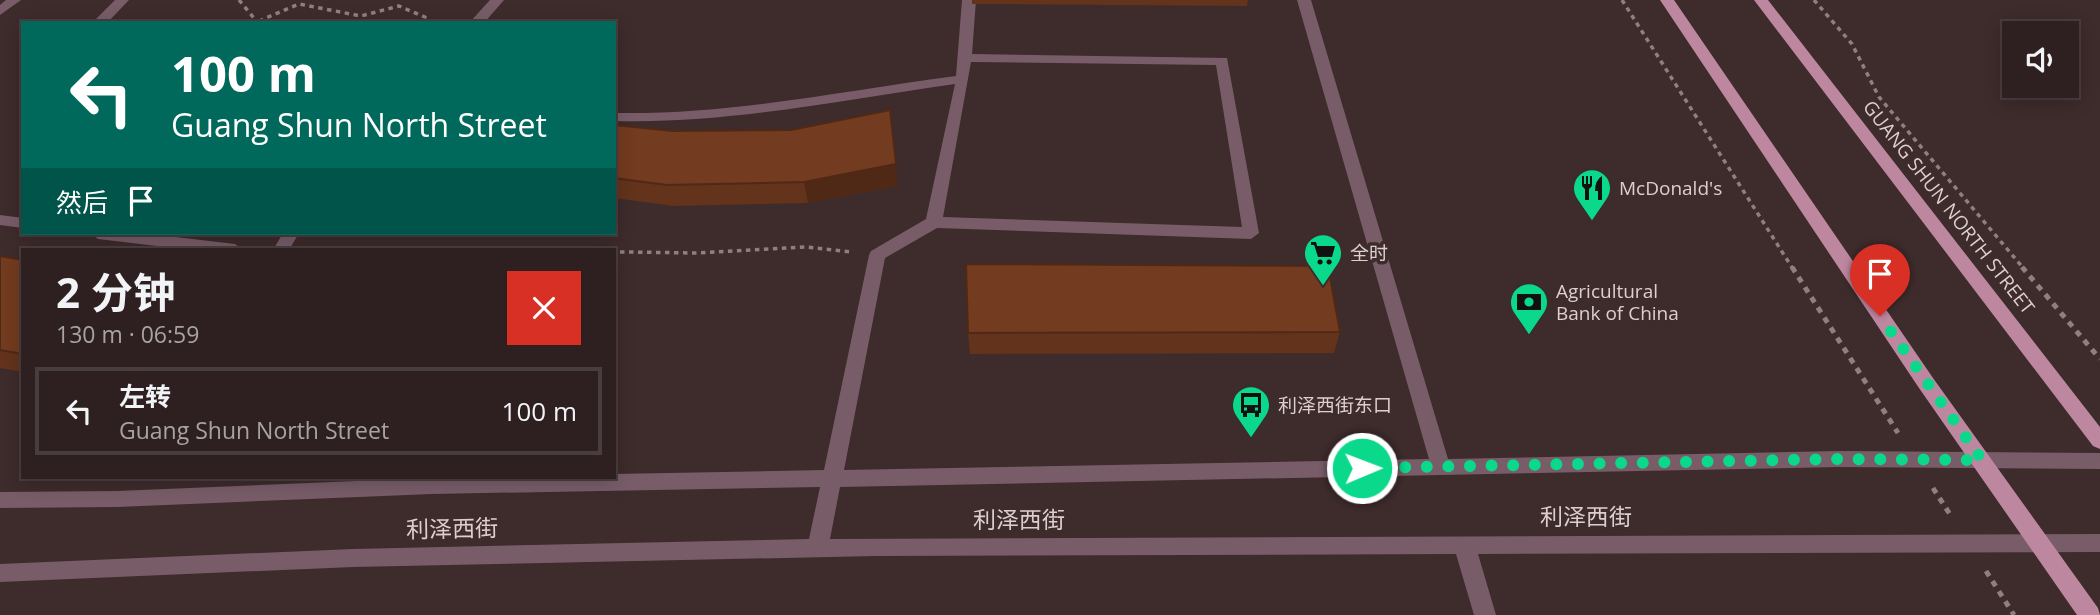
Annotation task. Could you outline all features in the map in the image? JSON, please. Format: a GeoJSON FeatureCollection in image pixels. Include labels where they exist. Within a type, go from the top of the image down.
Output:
{"type":"FeatureCollection","features":[{"type":"Feature","properties":{"kind":"main road"},"geometry":{"type":"LineString","coordinates":[[1667,0],[1926,383],[2090,615]]}},
{"type":"Feature","properties":{"kind":"main road","name":"GUANG SHUN NORTH STREET"},"geometry":{"type":"LineString","coordinates":[[1761,0],[2100,441]]}},
{"type":"Feature","properties":{"kind":"street"},"geometry":{"type":"LineString","coordinates":[[0,11],[13,0]]}},
{"type":"Feature","properties":{"kind":"street"},"geometry":{"type":"LineString","coordinates":[[101,21],[122,0]]}},
{"type":"Feature","properties":{"kind":"street"},"geometry":{"type":"LineString","coordinates":[[477,21],[497,0]]}},
{"type":"Feature","properties":{"kind":"street"},"geometry":{"type":"LineString","coordinates":[[934,222],[963,79],[969,0]]}},
{"type":"Feature","properties":{"kind":"street"},"geometry":{"type":"LineString","coordinates":[[1304,0],[1441,467]]}},
{"type":"Feature","properties":{"kind":"street"},"geometry":{"type":"LineString","coordinates":[[818,548],[877,255],[934,222],[1251,233],[1222,61],[965,58]]}},
{"type":"Feature","properties":{"kind":"street"},"geometry":{"type":"LineString","coordinates":[[616,117],[660,120],[796,107],[895,87],[963,79]]}},
{"type":"Feature","properties":{"kind":"street"},"geometry":{"type":"LineString","coordinates":[[0,220],[21,223]]}},
{"type":"Feature","properties":{"kind":"street"},"geometry":{"type":"LineString","coordinates":[[114,235],[219,248]]}},
{"type":"Feature","properties":{"kind":"street"},"geometry":{"type":"LineString","coordinates":[[0,500],[117,499],[432,486],[831,478],[1915,460],[2100,461]]}},
{"type":"Feature","properties":{"kind":"street","name":"利泽西街"},"geometry":{"type":"LineString","coordinates":[[0,573],[353,558],[818,548],[2100,543]]}},
{"type":"Feature","properties":{"kind":"street"},"geometry":{"type":"LineString","coordinates":[[1464,544],[1485,615]]}},
{"type":"Feature","properties":{"kind":"path"},"geometry":{"type":"LineString","coordinates":[[239,0],[257,21]]}},
{"type":"Feature","properties":{"kind":"path"},"geometry":{"type":"LineString","coordinates":[[1622,0],[2014,615]]}},
{"type":"Feature","properties":{"kind":"path"},"geometry":{"type":"LineString","coordinates":[[1814,0],[1852,44],[1879,97],[2100,359]]}},
{"type":"Feature","properties":{"kind":"path"},"geometry":{"type":"LineString","coordinates":[[260,21],[299,4],[361,16],[399,6],[425,17],[423,21]]}},
{"type":"Feature","properties":{"kind":"path"},"geometry":{"type":"LineString","coordinates":[[616,250],[695,253],[806,247],[877,255]]}},
{"type":"Feature","properties":{"kind":"building"},"geometry":{"type":"Polygon","coordinates":[[[890,110],[896,164],[804,182],[667,185],[616,178],[616,125],[673,131],[791,130],[890,110]]]}},
{"type":"Feature","properties":{"kind":"building"},"geometry":{"type":"Polygon","coordinates":[[[0,256],[21,260],[21,354],[0,350],[0,256]]]}},
{"type":"Feature","properties":{"kind":"building"},"geometry":{"type":"Polygon","coordinates":[[[966,264],[1328,266],[1340,332],[968,333],[966,264]]]}},
{"type":"Feature","properties":{"kind":"place","name":"McDonald's"},"geometry":{"type":"Point","coordinates":[1592,222]}},
{"type":"Feature","properties":{"kind":"place","name":"全时"},"geometry":{"type":"Point","coordinates":[1323,287]}},
{"type":"Feature","properties":{"kind":"place","name":"Agricultural Bank of China"},"geometry":{"type":"Point","coordinates":[1529,336]}},
{"type":"Feature","properties":{"kind":"place","name":"利泽西街东口"},"geometry":{"type":"Point","coordinates":[1251,439]}},
{"type":"Feature","properties":{"kind":"route"},"geometry":{"type":"LineString","coordinates":[[1362,468],[1839,459],[1982,460],[1880,316]]}}]}
